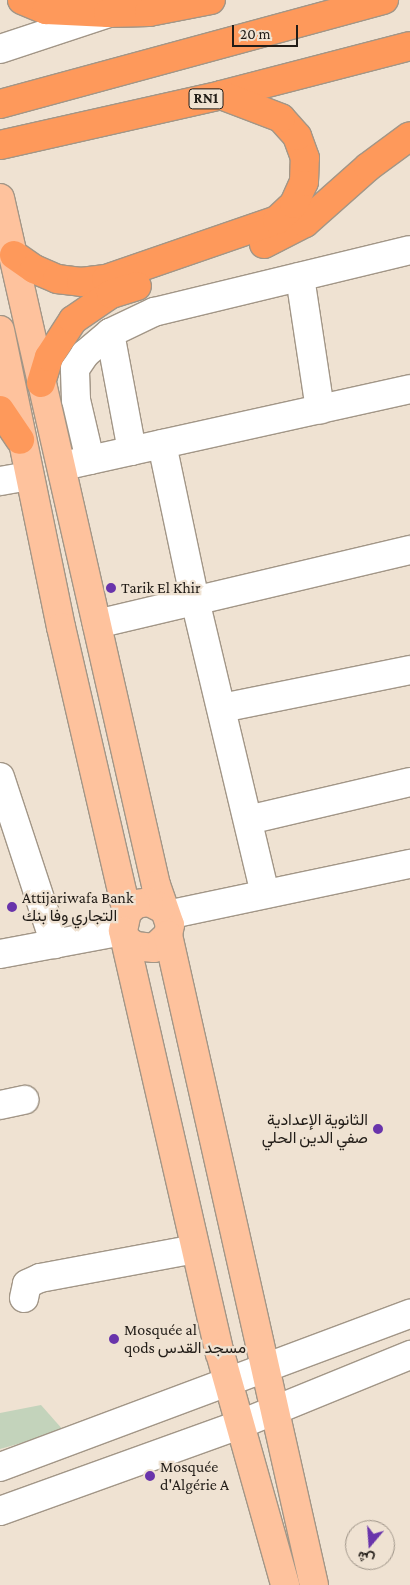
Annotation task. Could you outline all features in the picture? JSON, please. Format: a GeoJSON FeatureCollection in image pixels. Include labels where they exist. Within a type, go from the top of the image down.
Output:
{"type":"FeatureCollection","features":[{"type":"Feature","properties":{"kind":"highway"},"geometry":{"type":"LineString","coordinates":[[22,0],[46,10],[108,13],[149,12],[211,0]]}},
{"type":"Feature","properties":{"kind":"highway"},"geometry":{"type":"LineString","coordinates":[[0,104],[384,0]]}},
{"type":"Feature","properties":{"kind":"highway","name":"RN1"},"geometry":{"type":"LineString","coordinates":[[0,145],[221,95],[410,46]]}},
{"type":"Feature","properties":{"kind":"highway"},"geometry":{"type":"LineString","coordinates":[[14,255],[34,270],[57,278],[81,282],[106,279],[277,220],[294,204],[304,182],[305,158],[297,136],[281,118],[221,95]]}},
{"type":"Feature","properties":{"kind":"highway"},"geometry":{"type":"LineString","coordinates":[[41,384],[59,337],[91,305],[111,294],[276,240],[305,223],[368,167],[410,136]]}},
{"type":"Feature","properties":{"kind":"highway"},"geometry":{"type":"LineString","coordinates":[[6,401],[20,440]]}},
{"type":"Feature","properties":{"kind":"main road"},"geometry":{"type":"LineString","coordinates":[[2,207],[60,467],[166,919],[273,1411],[314,1585]]}},
{"type":"Feature","properties":{"kind":"main road"},"geometry":{"type":"LineString","coordinates":[[0,330],[6,401]]}},
{"type":"Feature","properties":{"kind":"main road"},"geometry":{"type":"LineString","coordinates":[[20,440],[195,1249],[228,1382],[285,1585]]}},
{"type":"Feature","properties":{"kind":"main road"},"geometry":{"type":"LineString","coordinates":[[149,902],[166,919],[154,948],[135,946],[126,928],[136,904],[149,902]]}},
{"type":"Feature","properties":{"kind":"street"},"geometry":{"type":"LineString","coordinates":[[0,49],[146,0]]}},
{"type":"Feature","properties":{"kind":"street"},"geometry":{"type":"LineString","coordinates":[[90,460],[76,400],[75,370],[85,354],[110,333],[154,312],[410,250]]}},
{"type":"Feature","properties":{"kind":"street"},"geometry":{"type":"LineString","coordinates":[[300,277],[320,409]]}},
{"type":"Feature","properties":{"kind":"street"},"geometry":{"type":"LineString","coordinates":[[110,333],[132,450]]}},
{"type":"Feature","properties":{"kind":"street"},"geometry":{"type":"LineString","coordinates":[[60,467],[410,389]]}},
{"type":"Feature","properties":{"kind":"street"},"geometry":{"type":"LineString","coordinates":[[162,444],[195,600],[265,893]]}},
{"type":"Feature","properties":{"kind":"street"},"geometry":{"type":"LineString","coordinates":[[0,481],[28,476]]}},
{"type":"Feature","properties":{"kind":"street"},"geometry":{"type":"LineString","coordinates":[[97,624],[410,550]]}},
{"type":"Feature","properties":{"kind":"street"},"geometry":{"type":"LineString","coordinates":[[222,708],[410,670]]}},
{"type":"Feature","properties":{"kind":"street"},"geometry":{"type":"LineString","coordinates":[[0,778],[7,819],[56,944]]}},
{"type":"Feature","properties":{"kind":"street"},"geometry":{"type":"LineString","coordinates":[[248,820],[410,782]]}},
{"type":"Feature","properties":{"kind":"street"},"geometry":{"type":"LineString","coordinates":[[166,919],[265,893],[410,864]]}},
{"type":"Feature","properties":{"kind":"street"},"geometry":{"type":"LineString","coordinates":[[0,954],[56,944],[126,928]]}},
{"type":"Feature","properties":{"kind":"street"},"geometry":{"type":"LineString","coordinates":[[24,1298],[27,1284],[40,1278],[195,1249]]}},
{"type":"Feature","properties":{"kind":"street"},"geometry":{"type":"LineString","coordinates":[[0,1467],[410,1314]]}},
{"type":"Feature","properties":{"kind":"street"},"geometry":{"type":"LineString","coordinates":[[0,1511],[241,1424],[410,1356]]}},
{"type":"Feature","properties":{"kind":"green space"},"geometry":{"type":"Polygon","coordinates":[[[41,1405],[64,1431],[0,1449],[0,1413],[41,1405]]]}},
{"type":"Feature","properties":{"kind":"place","name":"Tarik El Khir"},"geometry":{"type":"Point","coordinates":[111,588]}},
{"type":"Feature","properties":{"kind":"place","name":"Attijariwafa Bank التجاري وفا بنك"},"geometry":{"type":"Point","coordinates":[12,907]}},
{"type":"Feature","properties":{"kind":"place","name":"الثانوية الإعدادية صفي الدين الحلي"},"geometry":{"type":"Point","coordinates":[378,1129]}},
{"type":"Feature","properties":{"kind":"place","name":"Mosquée al qods مسجد القدس"},"geometry":{"type":"Point","coordinates":[114,1339]}},
{"type":"Feature","properties":{"kind":"place","name":"Mosquée d'Algérie A"},"geometry":{"type":"Point","coordinates":[150,1476]}}]}
